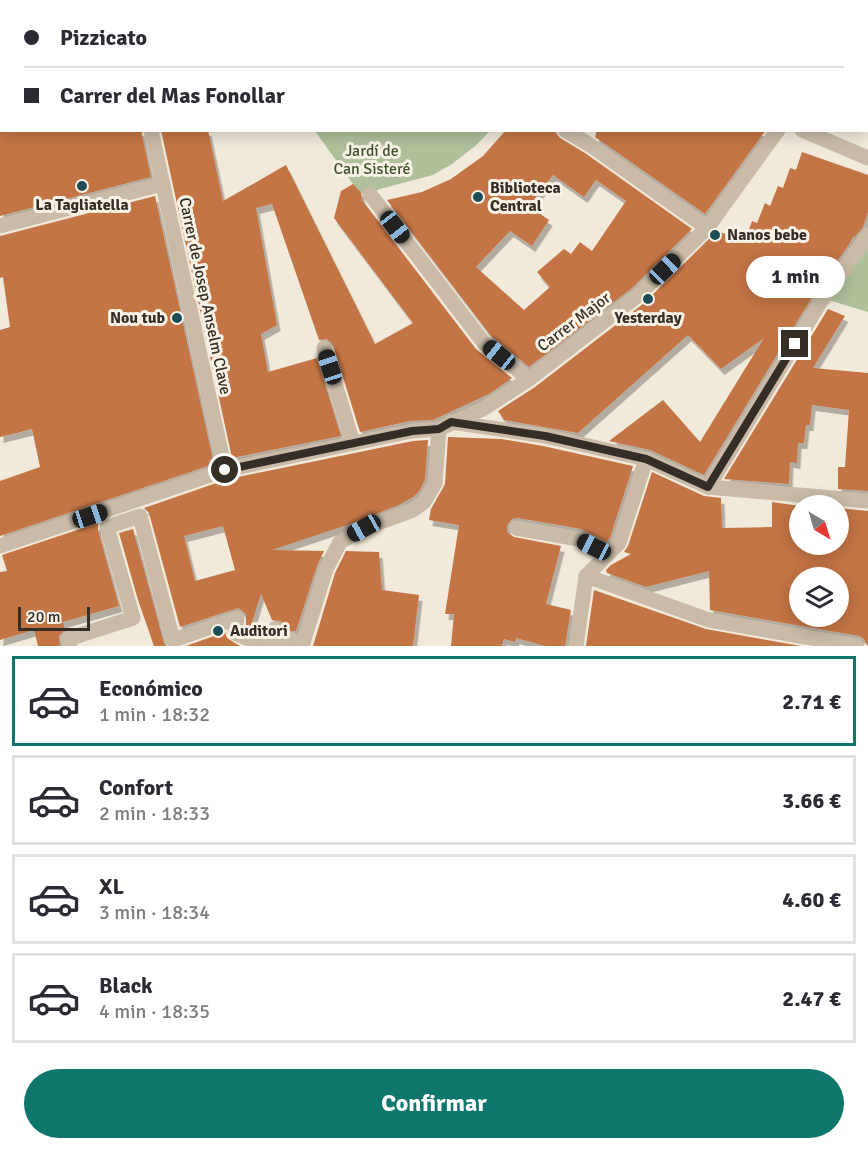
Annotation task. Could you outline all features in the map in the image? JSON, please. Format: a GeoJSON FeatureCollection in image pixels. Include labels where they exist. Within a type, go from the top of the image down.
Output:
{"type":"FeatureCollection","features":[{"type":"Feature","properties":{"kind":"street","name":"Carrer de Josep Anselm Clave"},"geometry":{"type":"LineString","coordinates":[[151,132],[225,470]]}},
{"type":"Feature","properties":{"kind":"street"},"geometry":{"type":"LineString","coordinates":[[568,132],[707,228]]}},
{"type":"Feature","properties":{"kind":"street","name":"Carrer Major"},"geometry":{"type":"LineString","coordinates":[[0,546],[225,470],[445,426],[483,409],[529,379],[637,296],[707,228],[777,132]]}},
{"type":"Feature","properties":{"kind":"street"},"geometry":{"type":"LineString","coordinates":[[807,132],[868,158]]}},
{"type":"Feature","properties":{"kind":"street"},"geometry":{"type":"LineString","coordinates":[[0,226],[162,184]]}},
{"type":"Feature","properties":{"kind":"street"},"geometry":{"type":"LineString","coordinates":[[370,194],[484,344],[529,379]]}},
{"type":"Feature","properties":{"kind":"street"},"geometry":{"type":"LineString","coordinates":[[708,487],[819,304],[868,235]]}},
{"type":"Feature","properties":{"kind":"street"},"geometry":{"type":"LineString","coordinates":[[324,348],[353,443]]}},
{"type":"Feature","properties":{"kind":"street"},"geometry":{"type":"LineString","coordinates":[[302,646],[326,569],[340,542],[364,528],[411,510],[424,502],[435,483],[445,426],[545,436],[646,459],[708,487],[868,501]]}},
{"type":"Feature","properties":{"kind":"street"},"geometry":{"type":"LineString","coordinates":[[576,646],[586,576],[619,543],[646,459]]}},
{"type":"Feature","properties":{"kind":"street"},"geometry":{"type":"LineString","coordinates":[[70,646],[68,639],[133,618],[107,527],[140,516],[173,640],[237,618],[235,633],[266,646],[275,629],[283,643],[291,639],[288,646]]}},
{"type":"Feature","properties":{"kind":"street"},"geometry":{"type":"LineString","coordinates":[[516,528],[579,539],[608,554]]}},
{"type":"Feature","properties":{"kind":"street"},"geometry":{"type":"LineString","coordinates":[[586,576],[709,620],[857,646]]}},
{"type":"Feature","properties":{"kind":"green space","name":"Jardí de Can Sisteré"},"geometry":{"type":"Polygon","coordinates":[[[316,132],[489,132],[452,164],[433,175],[380,189],[365,196],[353,184],[316,132]]]}},
{"type":"Feature","properties":{"kind":"green space"},"geometry":{"type":"Polygon","coordinates":[[[868,243],[868,312],[828,300],[868,243]]]}},
{"type":"Feature","properties":{"kind":"building"},"geometry":{"type":"Polygon","coordinates":[[[0,132],[141,132],[151,177],[0,216],[0,132]]]}},
{"type":"Feature","properties":{"kind":"building"},"geometry":{"type":"Polygon","coordinates":[[[161,132],[208,132],[223,201],[286,165],[375,344],[413,323],[334,218],[341,191],[353,184],[361,192],[362,200],[476,349],[512,378],[489,394],[433,420],[410,421],[360,432],[333,345],[327,339],[319,340],[272,204],[256,208],[277,325],[261,334],[268,372],[317,358],[341,436],[232,458],[161,132]]]}},
{"type":"Feature","properties":{"kind":"building"},"geometry":{"type":"Polygon","coordinates":[[[504,132],[556,132],[560,138],[585,153],[692,229],[631,289],[529,367],[491,336],[387,200],[422,192],[451,179],[483,156],[504,132]],[[553,175],[529,206],[549,220],[532,246],[510,231],[476,267],[524,310],[550,287],[537,272],[564,249],[571,254],[580,242],[592,251],[626,201],[596,180],[584,197],[553,175]]]}},
{"type":"Feature","properties":{"kind":"building"},"geometry":{"type":"Polygon","coordinates":[[[596,132],[765,132],[705,214],[595,137],[596,132]]]}},
{"type":"Feature","properties":{"kind":"building"},"geometry":{"type":"Polygon","coordinates":[[[802,152],[868,175],[868,212],[863,227],[853,237],[811,299],[704,475],[650,450],[609,441],[663,400],[700,442],[764,338],[721,369],[688,335],[578,433],[504,420],[498,411],[535,387],[643,304],[717,231],[745,241],[752,221],[757,223],[765,203],[770,206],[778,186],[783,188],[790,168],[796,170],[802,152]]]}},
{"type":"Feature","properties":{"kind":"building"},"geometry":{"type":"Polygon","coordinates":[[[155,196],[214,464],[0,536],[0,481],[40,467],[32,429],[0,437],[0,330],[10,327],[3,277],[0,278],[0,236],[155,196]]]}},
{"type":"Feature","properties":{"kind":"building"},"geometry":{"type":"Polygon","coordinates":[[[828,309],[845,316],[813,368],[868,373],[868,491],[838,489],[838,467],[845,467],[849,410],[812,405],[810,425],[806,425],[804,443],[798,443],[797,463],[790,462],[789,484],[724,479],[828,309]]]}},
{"type":"Feature","properties":{"kind":"building"},"geometry":{"type":"Polygon","coordinates":[[[448,437],[501,439],[633,466],[610,538],[606,542],[581,529],[518,518],[512,519],[507,526],[507,532],[514,537],[561,546],[546,604],[571,610],[565,646],[545,646],[516,638],[515,642],[504,639],[502,646],[451,646],[454,614],[445,614],[459,525],[429,520],[431,509],[445,484],[448,437]]]}},
{"type":"Feature","properties":{"kind":"building"},"geometry":{"type":"Polygon","coordinates":[[[428,440],[425,480],[413,497],[353,523],[272,550],[324,551],[296,631],[286,631],[281,621],[272,620],[261,594],[250,629],[246,627],[246,614],[238,608],[180,627],[149,513],[144,508],[228,479],[413,441],[428,440]],[[223,526],[184,536],[195,581],[235,570],[223,526]]]}},
{"type":"Feature","properties":{"kind":"building"},"geometry":{"type":"Polygon","coordinates":[[[652,472],[704,496],[721,498],[722,528],[772,527],[772,502],[789,504],[789,555],[849,555],[849,509],[868,511],[868,646],[859,636],[807,627],[849,627],[849,567],[789,567],[789,624],[710,610],[709,571],[646,587],[607,573],[606,570],[611,565],[631,554],[624,552],[652,472]]]}},
{"type":"Feature","properties":{"kind":"building"},"geometry":{"type":"Polygon","coordinates":[[[98,523],[119,606],[63,622],[65,630],[59,636],[60,646],[38,646],[34,630],[0,640],[0,572],[7,571],[2,555],[98,523]]]}},
{"type":"Feature","properties":{"kind":"building"},"geometry":{"type":"Polygon","coordinates":[[[133,529],[166,646],[154,646],[119,533],[133,529]]]}},
{"type":"Feature","properties":{"kind":"building"},"geometry":{"type":"Polygon","coordinates":[[[346,551],[379,552],[382,590],[419,595],[413,646],[313,646],[335,573],[346,551]]]}},
{"type":"Feature","properties":{"kind":"building"},"geometry":{"type":"Polygon","coordinates":[[[594,590],[706,629],[801,646],[586,646],[594,590]]]}},
{"type":"Feature","properties":{"kind":"building"},"geometry":{"type":"Polygon","coordinates":[[[225,632],[227,638],[240,646],[186,646],[225,632]]]}},
{"type":"Feature","properties":{"kind":"place","name":"La Tagliatella"},"geometry":{"type":"Point","coordinates":[82,186]}},
{"type":"Feature","properties":{"kind":"place","name":"Biblioteca Central"},"geometry":{"type":"Point","coordinates":[478,197]}},
{"type":"Feature","properties":{"kind":"place","name":"Nanos bebe"},"geometry":{"type":"Point","coordinates":[715,235]}},
{"type":"Feature","properties":{"kind":"place","name":"Yesterday"},"geometry":{"type":"Point","coordinates":[648,299]}},
{"type":"Feature","properties":{"kind":"place","name":"Nou tub"},"geometry":{"type":"Point","coordinates":[177,318]}},
{"type":"Feature","properties":{"kind":"place","name":"Auditori"},"geometry":{"type":"Point","coordinates":[218,631]}},
{"type":"Feature","properties":{"kind":"route"},"geometry":{"type":"LineString","coordinates":[[225,470],[412,431],[439,429],[451,422],[545,436],[646,459],[708,487],[795,344]]}}]}
